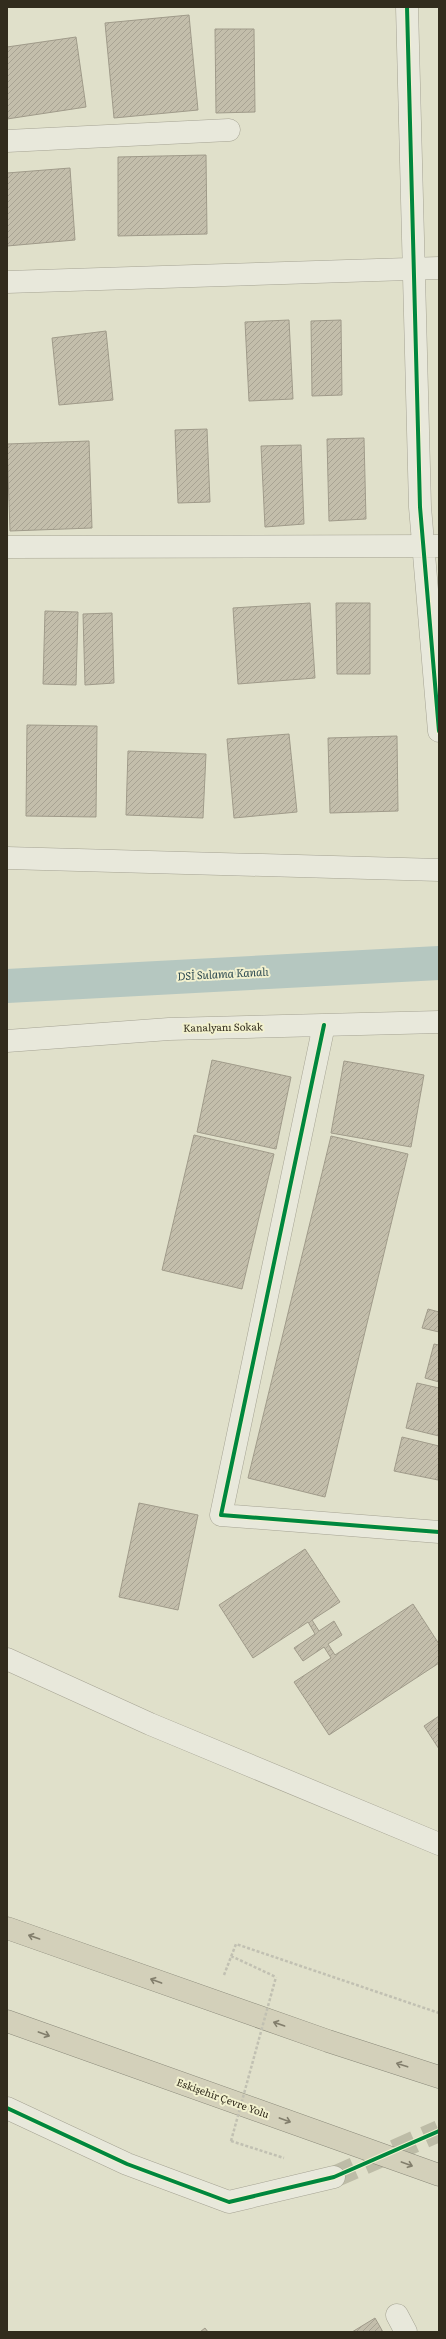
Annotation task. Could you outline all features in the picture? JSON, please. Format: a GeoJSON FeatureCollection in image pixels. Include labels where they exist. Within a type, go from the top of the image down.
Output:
{"type":"FeatureCollection","features":[{"type":"Feature","properties":{"kind":"highway"},"geometry":{"type":"LineString","coordinates":[[7,1928],[215,2002],[439,2077]]}},
{"type":"Feature","properties":{"kind":"highway","name":"Eskişehir Çevre Yolu"},"geometry":{"type":"LineString","coordinates":[[7,2021],[439,2175]]}},
{"type":"Feature","properties":{"kind":"street"},"geometry":{"type":"LineString","coordinates":[[407,7],[412,268],[431,546],[439,731]]}},
{"type":"Feature","properties":{"kind":"street"},"geometry":{"type":"LineString","coordinates":[[7,141],[229,130]]}},
{"type":"Feature","properties":{"kind":"street"},"geometry":{"type":"LineString","coordinates":[[7,282],[439,268]]}},
{"type":"Feature","properties":{"kind":"street"},"geometry":{"type":"LineString","coordinates":[[7,547],[431,546]]}},
{"type":"Feature","properties":{"kind":"street"},"geometry":{"type":"LineString","coordinates":[[7,858],[439,870]]}},
{"type":"Feature","properties":{"kind":"street","name":"Kanalyanı Sokak"},"geometry":{"type":"LineString","coordinates":[[7,1041],[169,1029],[439,1022]]}},
{"type":"Feature","properties":{"kind":"street"},"geometry":{"type":"LineString","coordinates":[[324,1025],[221,1516],[439,1532]]}},
{"type":"Feature","properties":{"kind":"street"},"geometry":{"type":"LineString","coordinates":[[7,1659],[150,1724],[439,1844]]}},
{"type":"Feature","properties":{"kind":"street"},"geometry":{"type":"LineString","coordinates":[[7,2108],[126,2164],[229,2202],[334,2177]]}},
{"type":"Feature","properties":{"kind":"path"},"geometry":{"type":"LineString","coordinates":[[215,2002],[236,1944],[439,2013]]}},
{"type":"Feature","properties":{"kind":"path"},"geometry":{"type":"LineString","coordinates":[[231,1956],[276,1977],[231,2141],[287,2159]]}},
{"type":"Feature","properties":{"kind":"building"},"geometry":{"type":"Polygon","coordinates":[[[189,15],[198,110],[114,118],[105,23],[189,15]]]}},
{"type":"Feature","properties":{"kind":"building"},"geometry":{"type":"Polygon","coordinates":[[[215,29],[254,29],[255,112],[216,113],[215,29]]]}},
{"type":"Feature","properties":{"kind":"building"},"geometry":{"type":"Polygon","coordinates":[[[76,37],[86,107],[7,119],[7,47],[76,37]]]}},
{"type":"Feature","properties":{"kind":"building"},"geometry":{"type":"Polygon","coordinates":[[[206,155],[207,234],[118,236],[118,157],[206,155]]]}},
{"type":"Feature","properties":{"kind":"building"},"geometry":{"type":"Polygon","coordinates":[[[70,168],[75,240],[7,246],[7,173],[70,168]]]}},
{"type":"Feature","properties":{"kind":"building"},"geometry":{"type":"Polygon","coordinates":[[[289,320],[293,399],[249,401],[245,322],[289,320]]]}},
{"type":"Feature","properties":{"kind":"building"},"geometry":{"type":"Polygon","coordinates":[[[341,320],[342,395],[312,396],[311,321],[341,320]]]}},
{"type":"Feature","properties":{"kind":"building"},"geometry":{"type":"Polygon","coordinates":[[[106,331],[113,400],[59,405],[52,338],[106,331]]]}},
{"type":"Feature","properties":{"kind":"building"},"geometry":{"type":"Polygon","coordinates":[[[207,429],[210,502],[178,503],[175,430],[207,429]]]}},
{"type":"Feature","properties":{"kind":"building"},"geometry":{"type":"Polygon","coordinates":[[[364,438],[366,519],[329,521],[327,439],[364,438]]]}},
{"type":"Feature","properties":{"kind":"building"},"geometry":{"type":"Polygon","coordinates":[[[89,441],[92,528],[10,531],[7,444],[89,441]]]}},
{"type":"Feature","properties":{"kind":"building"},"geometry":{"type":"Polygon","coordinates":[[[301,445],[304,524],[265,527],[261,446],[301,445]]]}},
{"type":"Feature","properties":{"kind":"building"},"geometry":{"type":"Polygon","coordinates":[[[310,603],[315,678],[238,684],[233,608],[310,603]]]}},
{"type":"Feature","properties":{"kind":"building"},"geometry":{"type":"Polygon","coordinates":[[[336,603],[370,603],[370,674],[337,674],[336,603]]]}},
{"type":"Feature","properties":{"kind":"building"},"geometry":{"type":"Polygon","coordinates":[[[45,611],[78,612],[76,685],[43,684],[45,611]]]}},
{"type":"Feature","properties":{"kind":"building"},"geometry":{"type":"Polygon","coordinates":[[[112,613],[114,683],[85,685],[83,614],[112,613]]]}},
{"type":"Feature","properties":{"kind":"building"},"geometry":{"type":"Polygon","coordinates":[[[27,725],[97,726],[96,817],[26,816],[27,725]]]}},
{"type":"Feature","properties":{"kind":"building"},"geometry":{"type":"Polygon","coordinates":[[[289,734],[297,812],[234,818],[227,739],[289,734]]]}},
{"type":"Feature","properties":{"kind":"building"},"geometry":{"type":"Polygon","coordinates":[[[397,736],[398,811],[330,813],[328,738],[397,736]]]}},
{"type":"Feature","properties":{"kind":"building"},"geometry":{"type":"Polygon","coordinates":[[[128,751],[206,754],[203,818],[126,815],[128,751]]]}},
{"type":"Feature","properties":{"kind":"building"},"geometry":{"type":"Polygon","coordinates":[[[212,1060],[291,1077],[276,1149],[197,1132],[212,1060]]]}},
{"type":"Feature","properties":{"kind":"building"},"geometry":{"type":"Polygon","coordinates":[[[344,1061],[424,1075],[411,1147],[331,1133],[344,1061]]]}},
{"type":"Feature","properties":{"kind":"building"},"geometry":{"type":"Polygon","coordinates":[[[194,1135],[274,1154],[242,1289],[162,1270],[194,1135]]]}},
{"type":"Feature","properties":{"kind":"building"},"geometry":{"type":"Polygon","coordinates":[[[331,1136],[408,1154],[325,1497],[248,1478],[331,1136]]]}},
{"type":"Feature","properties":{"kind":"building"},"geometry":{"type":"Polygon","coordinates":[[[428,1309],[439,1312],[439,1332],[422,1328],[428,1309]]]}},
{"type":"Feature","properties":{"kind":"building"},"geometry":{"type":"Polygon","coordinates":[[[434,1344],[439,1345],[439,1382],[425,1378],[434,1344]]]}},
{"type":"Feature","properties":{"kind":"building"},"geometry":{"type":"Polygon","coordinates":[[[417,1383],[439,1388],[439,1436],[406,1428],[417,1383]]]}},
{"type":"Feature","properties":{"kind":"building"},"geometry":{"type":"Polygon","coordinates":[[[402,1437],[439,1446],[438,1480],[394,1471],[402,1437]]]}},
{"type":"Feature","properties":{"kind":"building"},"geometry":{"type":"Polygon","coordinates":[[[139,1503],[198,1515],[178,1610],[119,1597],[139,1503]]]}},
{"type":"Feature","properties":{"kind":"building"},"geometry":{"type":"Polygon","coordinates":[[[305,1549],[340,1602],[312,1620],[319,1631],[334,1621],[342,1635],[328,1644],[335,1655],[413,1604],[439,1644],[439,1663],[329,1735],[294,1682],[331,1658],[324,1647],[303,1661],[294,1648],[315,1634],[308,1622],[253,1658],[219,1605],[305,1549]]]}},
{"type":"Feature","properties":{"kind":"building"},"geometry":{"type":"Polygon","coordinates":[[[439,1716],[439,1749],[424,1726],[439,1716]]]}},
{"type":"Feature","properties":{"kind":"building"},"geometry":{"type":"Polygon","coordinates":[[[375,2318],[383,2332],[352,2332],[375,2318]]]}},
{"type":"Feature","properties":{"kind":"building"},"geometry":{"type":"Polygon","coordinates":[[[205,2328],[208,2332],[200,2332],[205,2328]]]}},
{"type":"Feature","properties":{"kind":"waterway","name":"DSİ Sulama Kanalı"},"geometry":{"type":"LineString","coordinates":[[7,986],[439,963]]}},
{"type":"Feature","properties":{"kind":"tunnel"},"geometry":{"type":"LineString","coordinates":[[334,2177],[439,2131]]}},
{"type":"Feature","properties":{"kind":"cycle path"},"geometry":{"type":"LineString","coordinates":[[407,7],[420,507],[439,731]]}},
{"type":"Feature","properties":{"kind":"cycle path"},"geometry":{"type":"LineString","coordinates":[[324,1025],[221,1515],[439,1532]]}},
{"type":"Feature","properties":{"kind":"cycle path"},"geometry":{"type":"LineString","coordinates":[[7,2108],[127,2164],[229,2202],[334,2177],[439,2131]]}}]}
